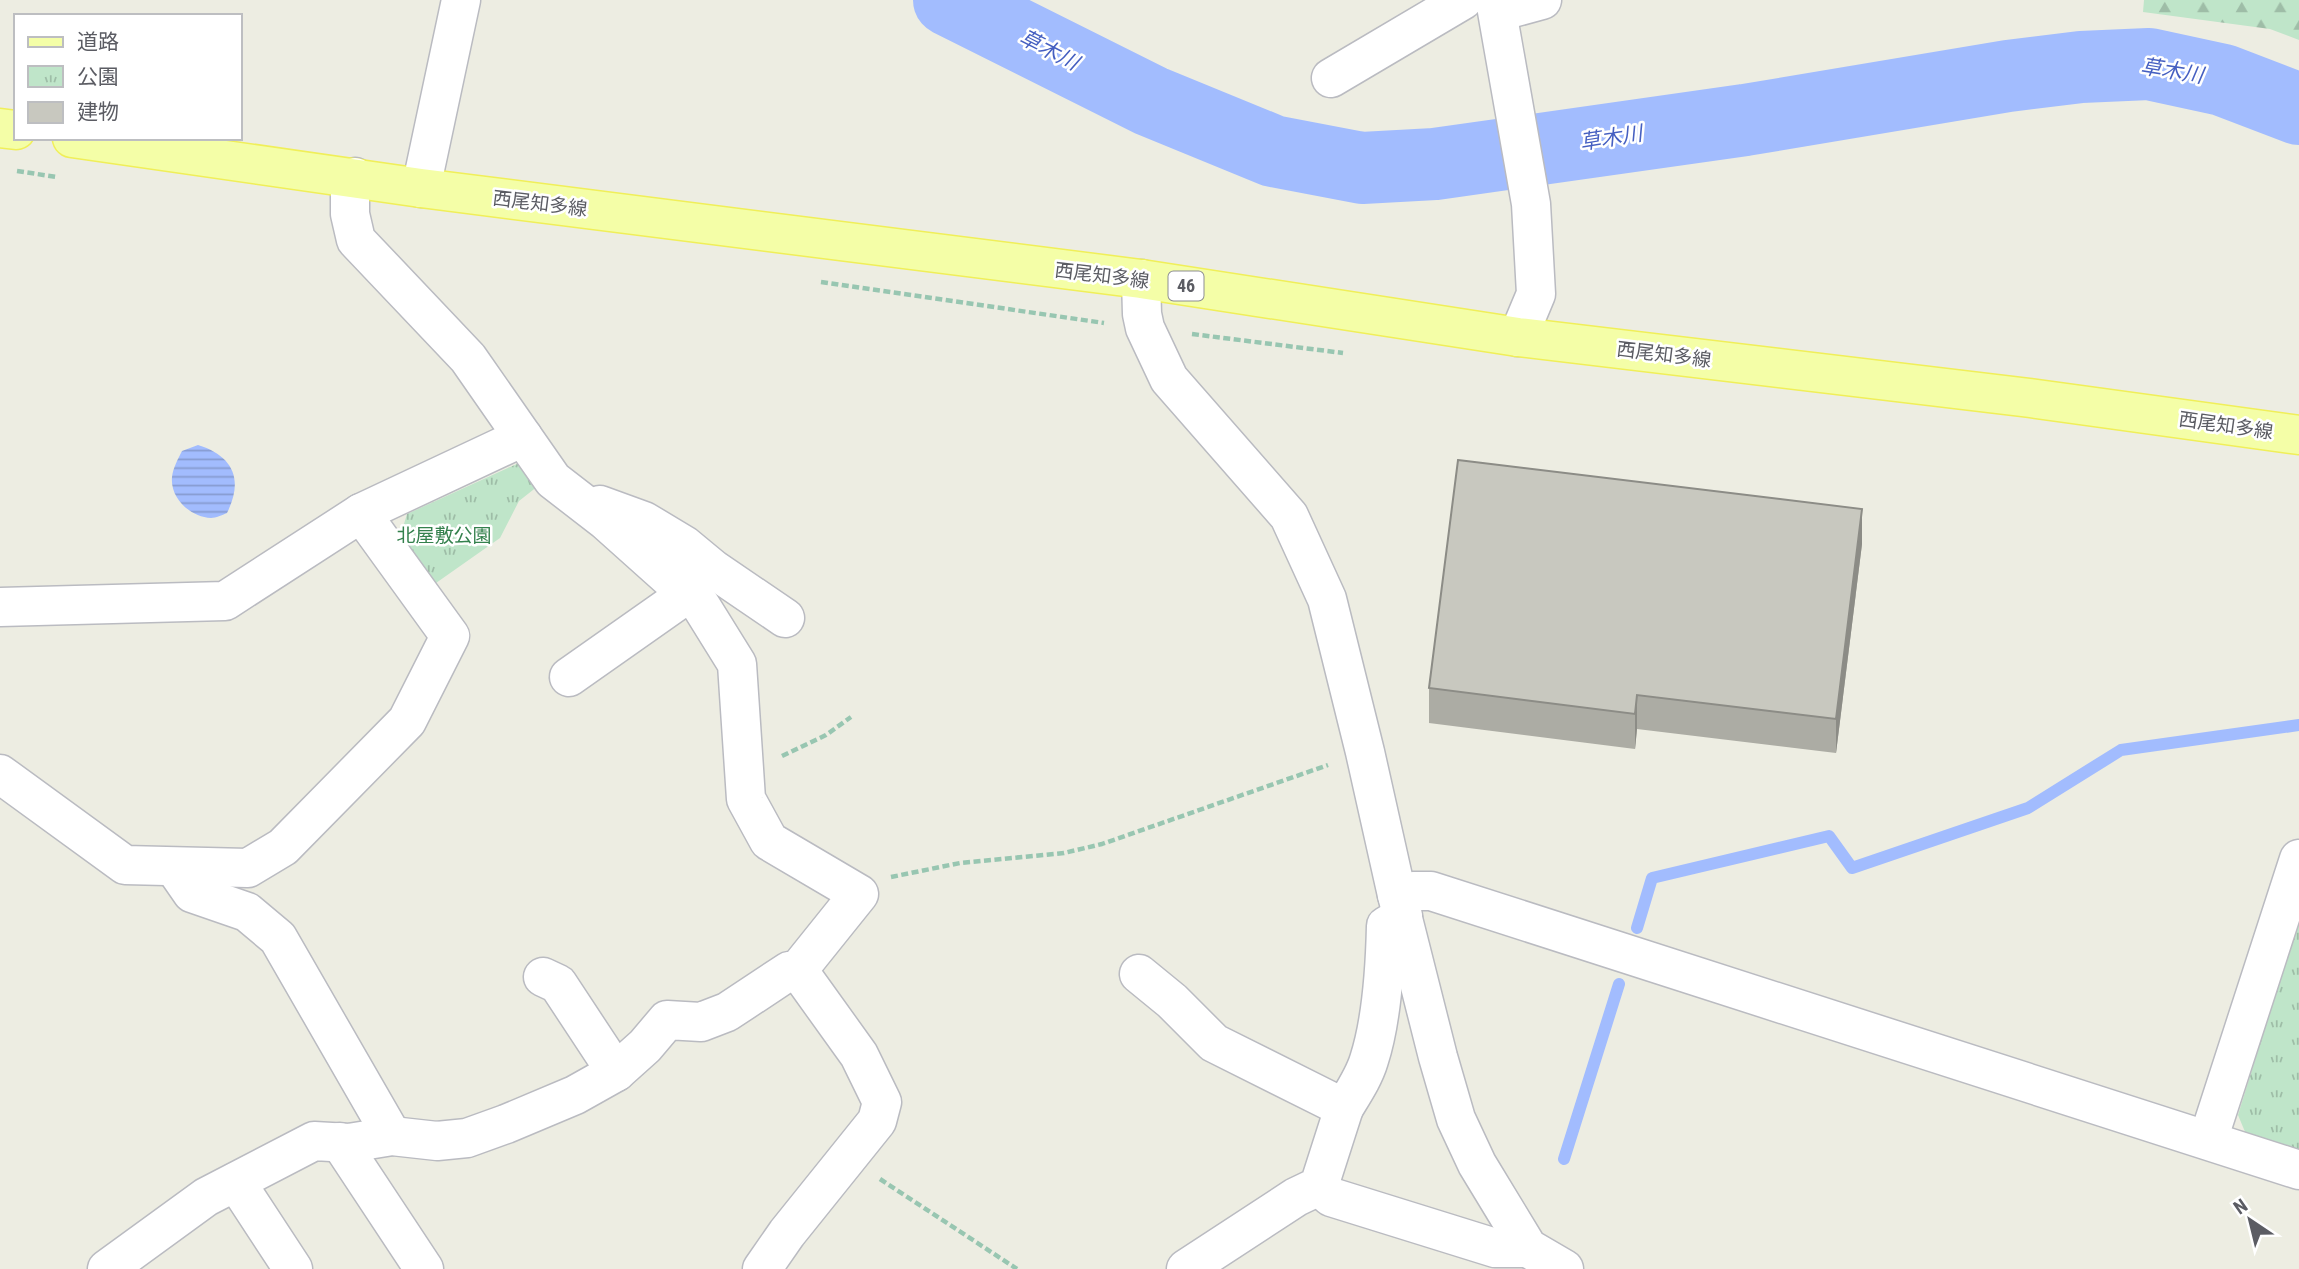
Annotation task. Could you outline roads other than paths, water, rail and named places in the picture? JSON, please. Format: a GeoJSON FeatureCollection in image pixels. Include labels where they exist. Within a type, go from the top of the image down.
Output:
{"type":"FeatureCollection","features":[{"type":"Feature","properties":{"kind":"main road","name":"西尾知多線"},"geometry":{"type":"LineString","coordinates":[[87,140],[421,188],[1142,279],[1518,337],[2030,398],[2299,435]]}},
{"type":"Feature","properties":{"kind":"street"},"geometry":{"type":"LineString","coordinates":[[421,188],[461,0]]}},
{"type":"Feature","properties":{"kind":"street"},"geometry":{"type":"LineString","coordinates":[[1331,78],[1485,4],[1542,0]]}},
{"type":"Feature","properties":{"kind":"street"},"geometry":{"type":"LineString","coordinates":[[1485,4],[1515,104],[1531,204],[1536,294],[1518,337]]}},
{"type":"Feature","properties":{"kind":"street"},"geometry":{"type":"LineString","coordinates":[[107,1269],[206,1197],[314,1141],[340,1142],[393,1136],[437,1141],[467,1138],[575,1095],[616,1072],[645,1046],[667,1020],[701,1022],[727,1012],[789,971],[798,970],[859,894],[769,841],[746,799],[737,664],[701,606],[553,480],[468,358],[356,240],[350,214],[350,195],[355,177]]}},
{"type":"Feature","properties":{"kind":"street"},"geometry":{"type":"LineString","coordinates":[[1142,279],[1142,314],[1145,328],[1169,379],[1289,516],[1328,599],[1400,905],[1456,1119],[1477,1164],[1528,1248],[1564,1269]]}},
{"type":"Feature","properties":{"kind":"street"},"geometry":{"type":"LineString","coordinates":[[0,607],[225,601],[361,513],[523,437]]}},
{"type":"Feature","properties":{"kind":"street"},"geometry":{"type":"LineString","coordinates":[[589,509],[596,503],[644,521],[684,545],[713,569],[785,618]]}},
{"type":"Feature","properties":{"kind":"street"},"geometry":{"type":"LineString","coordinates":[[0,774],[125,865],[248,868],[282,847],[407,721],[450,636],[361,513]]}},
{"type":"Feature","properties":{"kind":"street"},"geometry":{"type":"LineString","coordinates":[[569,677],[687,594]]}},
{"type":"Feature","properties":{"kind":"street"},"geometry":{"type":"LineString","coordinates":[[2208,1140],[2299,859]]}},
{"type":"Feature","properties":{"kind":"street"},"geometry":{"type":"LineString","coordinates":[[174,867],[192,893],[247,912],[278,938],[393,1136]]}},
{"type":"Feature","properties":{"kind":"street"},"geometry":{"type":"LineString","coordinates":[[1185,1269],[1296,1197],[1319,1186],[1344,1108],[1369,1063],[1385,964],[1386,926],[1413,891],[1431,891],[2299,1170]]}},
{"type":"Feature","properties":{"kind":"street"},"geometry":{"type":"LineString","coordinates":[[762,1269],[787,1233],[877,1121],[882,1102],[859,1055],[798,970]]}},
{"type":"Feature","properties":{"kind":"street"},"geometry":{"type":"LineString","coordinates":[[1139,974],[1172,1001],[1214,1043],[1344,1108]]}},
{"type":"Feature","properties":{"kind":"street"},"geometry":{"type":"LineString","coordinates":[[543,977],[558,984],[616,1072]]}},
{"type":"Feature","properties":{"kind":"street"},"geometry":{"type":"LineString","coordinates":[[340,1142],[424,1269]]}},
{"type":"Feature","properties":{"kind":"street"},"geometry":{"type":"LineString","coordinates":[[236,1182],[293,1269]]}},
{"type":"Feature","properties":{"kind":"street"},"geometry":{"type":"LineString","coordinates":[[1319,1186],[1331,1197],[1495,1248],[1528,1248]]}},
{"type":"Feature","properties":{"kind":"water"},"geometry":{"type":"Polygon","coordinates":[[[198,445],[220,455],[232,470],[235,479],[235,490],[227,513],[215,518],[203,517],[189,510],[178,499],[172,485],[173,470],[182,451],[198,445]]]}},
{"type":"Feature","properties":{"kind":"waterway","name":"草木川"},"geometry":{"type":"LineString","coordinates":[[949,0],[1151,101],[1273,151],[1362,168],[1435,164],[1745,120],[2008,76],[2081,67],[2149,64],[2223,80],[2299,109]]}},
{"type":"Feature","properties":{"kind":"waterway"},"geometry":{"type":"LineString","coordinates":[[1637,928],[1652,878],[1829,836],[1852,868],[2028,808],[2121,750],[2299,725]]}},
{"type":"Feature","properties":{"kind":"waterway"},"geometry":{"type":"LineString","coordinates":[[1564,1159],[1619,984]]}},
{"type":"Feature","properties":{"kind":"park label","name":"北屋敷公園"},"geometry":{"type":"Point","coordinates":[444,535]}}]}
